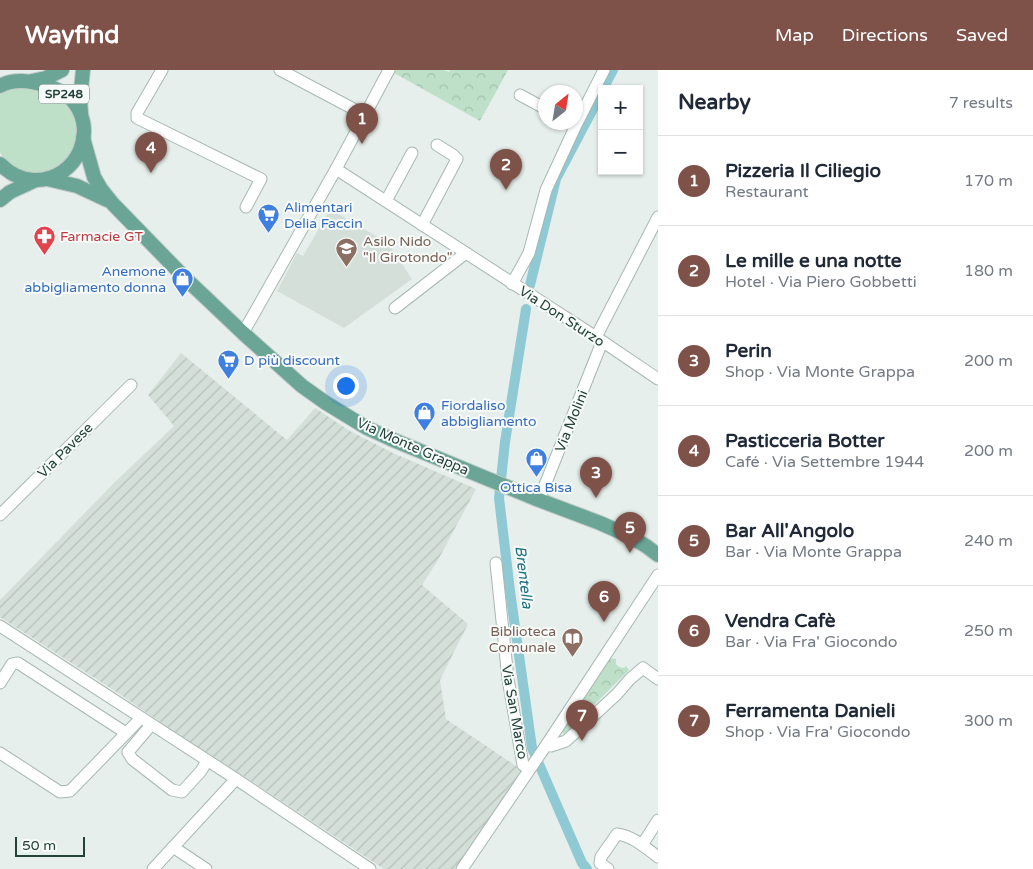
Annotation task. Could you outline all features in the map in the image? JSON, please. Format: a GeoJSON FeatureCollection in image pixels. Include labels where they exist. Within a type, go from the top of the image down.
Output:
{"type":"FeatureCollection","features":[{"type":"Feature","properties":{"kind":"main road"},"geometry":{"type":"LineString","coordinates":[[0,86],[8,82],[46,78],[62,70]]}},
{"type":"Feature","properties":{"kind":"main road","name":"Via Monte Grappa"},"geometry":{"type":"LineString","coordinates":[[0,164],[9,171],[28,180],[56,176],[72,163],[79,153],[84,130],[80,98],[83,70]]}},
{"type":"Feature","properties":{"kind":"main road","name":"SP248"},"geometry":{"type":"LineString","coordinates":[[0,74],[48,86],[63,92],[74,104],[81,116]]}},
{"type":"Feature","properties":{"kind":"main road","name":"Via Monte Grappa"},"geometry":{"type":"LineString","coordinates":[[83,138],[94,177],[113,204],[243,334],[302,386],[351,420],[367,428],[539,500],[600,523],[627,535],[658,555]]}},
{"type":"Feature","properties":{"kind":"main road"},"geometry":{"type":"LineString","coordinates":[[0,200],[10,192],[42,179]]}},
{"type":"Feature","properties":{"kind":"main road","name":"Via Monte Grappa"},"geometry":{"type":"LineString","coordinates":[[42,179],[85,189],[113,204]]}},
{"type":"Feature","properties":{"kind":"street"},"geometry":{"type":"LineString","coordinates":[[162,70],[137,113],[138,118],[261,179],[246,207]]}},
{"type":"Feature","properties":{"kind":"street"},"geometry":{"type":"LineString","coordinates":[[280,70],[365,115]]}},
{"type":"Feature","properties":{"kind":"street"},"geometry":{"type":"LineString","coordinates":[[243,334],[336,169],[389,70]]}},
{"type":"Feature","properties":{"kind":"street"},"geometry":{"type":"LineString","coordinates":[[583,108],[604,70]]}},
{"type":"Feature","properties":{"kind":"street"},"geometry":{"type":"LineString","coordinates":[[520,95],[538,105]]}},
{"type":"Feature","properties":{"kind":"street"},"geometry":{"type":"LineString","coordinates":[[512,284],[529,253],[546,190],[571,130]]}},
{"type":"Feature","properties":{"kind":"street"},"geometry":{"type":"LineString","coordinates":[[422,225],[457,159],[454,155],[437,145]]}},
{"type":"Feature","properties":{"kind":"street"},"geometry":{"type":"LineString","coordinates":[[386,201],[412,153]]}},
{"type":"Feature","properties":{"kind":"street","name":"Via Don Sturzo"},"geometry":{"type":"LineString","coordinates":[[336,169],[658,379]]}},
{"type":"Feature","properties":{"kind":"street","name":"Via Molini"},"geometry":{"type":"LineString","coordinates":[[539,500],[599,339],[658,217]]}},
{"type":"Feature","properties":{"kind":"street"},"geometry":{"type":"LineString","coordinates":[[395,308],[466,253]]}},
{"type":"Feature","properties":{"kind":"street","name":"Via Pavese"},"geometry":{"type":"LineString","coordinates":[[0,515],[131,385]]}},
{"type":"Feature","properties":{"kind":"street","name":"Via San Marco"},"geometry":{"type":"LineString","coordinates":[[496,563],[508,679],[523,765],[532,765]]}},
{"type":"Feature","properties":{"kind":"street"},"geometry":{"type":"LineString","coordinates":[[532,765],[658,575]]}},
{"type":"Feature","properties":{"kind":"street"},"geometry":{"type":"LineString","coordinates":[[0,626],[370,869]]}},
{"type":"Feature","properties":{"kind":"street"},"geometry":{"type":"LineString","coordinates":[[0,683],[12,664],[18,663],[126,733]]}},
{"type":"Feature","properties":{"kind":"street"},"geometry":{"type":"LineString","coordinates":[[545,745],[551,746],[566,741],[617,694],[630,679],[644,668],[658,679]]}},
{"type":"Feature","properties":{"kind":"street"},"geometry":{"type":"LineString","coordinates":[[0,752],[60,792],[70,791],[140,718]]}},
{"type":"Feature","properties":{"kind":"street"},"geometry":{"type":"LineString","coordinates":[[151,726],[128,752],[132,759],[172,790],[182,792],[207,762]]}},
{"type":"Feature","properties":{"kind":"street","name":"Via San Marco"},"geometry":{"type":"LineString","coordinates":[[462,869],[532,765]]}},
{"type":"Feature","properties":{"kind":"street"},"geometry":{"type":"LineString","coordinates":[[153,869],[236,780]]}},
{"type":"Feature","properties":{"kind":"street"},"geometry":{"type":"LineString","coordinates":[[642,845],[658,820]]}},
{"type":"Feature","properties":{"kind":"street"},"geometry":{"type":"LineString","coordinates":[[608,869],[600,863],[601,857],[617,834],[625,835],[658,857]]}},
{"type":"Feature","properties":{"kind":"street"},"geometry":{"type":"LineString","coordinates":[[172,847],[206,869]]}},
{"type":"Feature","properties":{"kind":"street"},"geometry":{"type":"LineString","coordinates":[[655,869],[658,864]]}},
{"type":"Feature","properties":{"kind":"shaded area","name":"Asilo Nido \"Il Girotondo\""},"geometry":{"type":"Polygon","coordinates":[[[330,209],[388,243],[412,279],[344,328],[277,291],[297,253],[303,256],[330,209]]]}},
{"type":"Feature","properties":{"kind":"shaded area"},"geometry":{"type":"Polygon","coordinates":[[[181,353],[287,440],[315,408],[350,431],[393,453],[476,489],[438,560],[422,585],[468,624],[440,680],[446,719],[522,770],[455,869],[384,869],[0,617],[0,600],[115,482],[174,426],[148,395],[181,353]]]}},
{"type":"Feature","properties":{"kind":"green space"},"geometry":{"type":"Polygon","coordinates":[[[396,70],[444,70],[449,72],[450,70],[508,70],[480,121],[394,73],[396,70]]]}},
{"type":"Feature","properties":{"kind":"green space"},"geometry":{"type":"Polygon","coordinates":[[[21,87],[54,95],[65,102],[72,113],[76,125],[76,138],[73,149],[70,156],[54,171],[28,173],[15,167],[3,158],[0,152],[0,94],[10,88],[21,87]]]}},
{"type":"Feature","properties":{"kind":"green space"},"geometry":{"type":"Polygon","coordinates":[[[610,658],[616,659],[616,664],[619,667],[624,668],[626,666],[629,670],[565,734],[562,732],[562,727],[610,658]]]}},
{"type":"Feature","properties":{"kind":"waterway","name":"Brentella"},"geometry":{"type":"LineString","coordinates":[[605,85],[613,70]]}},
{"type":"Feature","properties":{"kind":"waterway","name":"Brentella"},"geometry":{"type":"LineString","coordinates":[[530,285],[556,179],[598,100]]}},
{"type":"Feature","properties":{"kind":"waterway","name":"Brentella"},"geometry":{"type":"LineString","coordinates":[[526,309],[505,442],[499,498],[532,748],[582,863],[587,869]]}},
{"type":"Feature","properties":{"kind":"place","name":"Pizzeria Il Ciliegio"},"geometry":{"type":"Point","coordinates":[362,144]}},
{"type":"Feature","properties":{"kind":"place","name":"Pasticceria Botter"},"geometry":{"type":"Point","coordinates":[151,173]}},
{"type":"Feature","properties":{"kind":"place","name":"Le mille e una notte"},"geometry":{"type":"Point","coordinates":[506,190]}},
{"type":"Feature","properties":{"kind":"place","name":"Alimentari Delia Faccin"},"geometry":{"type":"Point","coordinates":[268,234]}},
{"type":"Feature","properties":{"kind":"place","name":"Farmacie GT"},"geometry":{"type":"Point","coordinates":[44,255]}},
{"type":"Feature","properties":{"kind":"place","name":"Asilo Nido \"Il Girotondo\""},"geometry":{"type":"Point","coordinates":[347,268]}},
{"type":"Feature","properties":{"kind":"place","name":"Anemone abbigliamento donna"},"geometry":{"type":"Point","coordinates":[182,298]}},
{"type":"Feature","properties":{"kind":"place","name":"D più discount"},"geometry":{"type":"Point","coordinates":[228,379]}},
{"type":"Feature","properties":{"kind":"place","name":"Fiordaliso abbigliamento"},"geometry":{"type":"Point","coordinates":[425,432]}},
{"type":"Feature","properties":{"kind":"place","name":"Ottica Bisa"},"geometry":{"type":"Point","coordinates":[536,478]}},
{"type":"Feature","properties":{"kind":"place","name":"Perin"},"geometry":{"type":"Point","coordinates":[596,498]}},
{"type":"Feature","properties":{"kind":"place","name":"Bar All'Angolo"},"geometry":{"type":"Point","coordinates":[630,553]}},
{"type":"Feature","properties":{"kind":"place","name":"Vendra Cafè"},"geometry":{"type":"Point","coordinates":[604,622]}},
{"type":"Feature","properties":{"kind":"place","name":"Biblioteca Comunale"},"geometry":{"type":"Point","coordinates":[572,658]}},
{"type":"Feature","properties":{"kind":"place","name":"Ferramenta Danieli"},"geometry":{"type":"Point","coordinates":[582,741]}}]}
